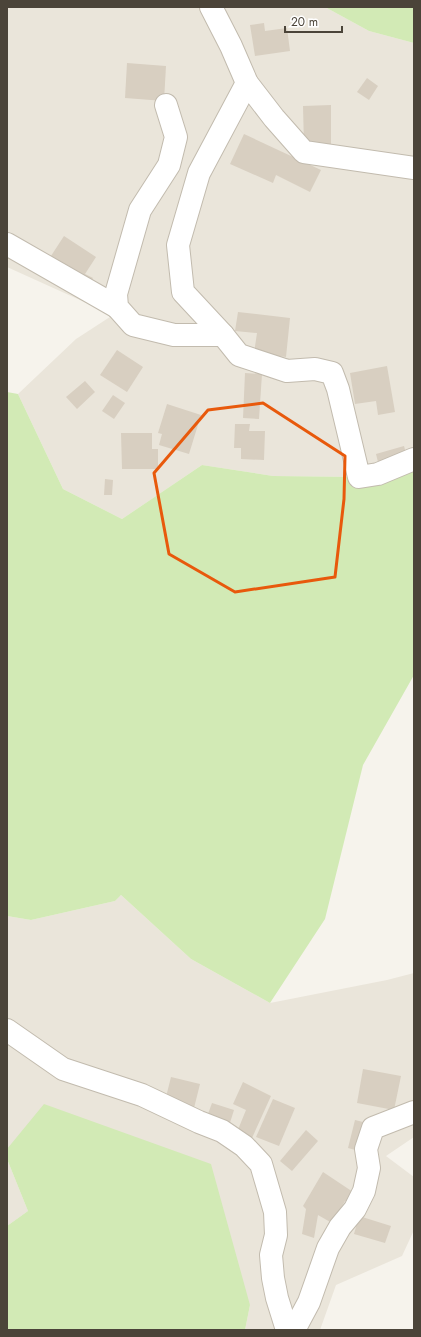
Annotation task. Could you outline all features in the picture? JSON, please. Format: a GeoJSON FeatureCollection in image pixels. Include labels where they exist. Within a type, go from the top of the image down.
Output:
{"type":"FeatureCollection","features":[{"type":"Feature","properties":{"kind":"street"},"geometry":{"type":"LineString","coordinates":[[211,7],[231,46],[247,83],[274,118],[304,152],[414,168]]}},
{"type":"Feature","properties":{"kind":"street"},"geometry":{"type":"LineString","coordinates":[[247,83],[199,173],[178,245],[184,292],[239,355],[287,371],[315,369],[332,373],[338,389],[359,477],[378,474],[414,459]]}},
{"type":"Feature","properties":{"kind":"street"},"geometry":{"type":"LineString","coordinates":[[117,307],[116,294],[140,210],[169,165],[176,137],[166,105]]}},
{"type":"Feature","properties":{"kind":"street"},"geometry":{"type":"LineString","coordinates":[[7,244],[117,307],[133,325],[174,335],[223,335]]}},
{"type":"Feature","properties":{"kind":"street"},"geometry":{"type":"LineString","coordinates":[[7,1030],[63,1069],[142,1095],[199,1122],[222,1131],[244,1146],[261,1164],[275,1212],[276,1235],[270,1255],[277,1298],[287,1330]]}},
{"type":"Feature","properties":{"kind":"street"},"geometry":{"type":"LineString","coordinates":[[294,1330],[309,1302],[328,1248],[340,1227],[356,1209],[364,1191],[369,1168],[366,1149],[373,1128],[414,1112]]}},
{"type":"Feature","properties":{"kind":"highlighted area"},"geometry":{"type":"Polygon","coordinates":[[[263,403],[345,456],[344,499],[335,577],[235,592],[169,554],[154,473],[208,410],[263,403]]]}},
{"type":"Feature","properties":{"kind":"shaded area"},"geometry":{"type":"Polygon","coordinates":[[[7,7],[325,7],[369,31],[414,43],[414,460],[359,477],[273,476],[202,465],[122,519],[63,489],[18,394],[76,339],[113,315],[7,267],[7,7]]]}},
{"type":"Feature","properties":{"kind":"shaded area"},"geometry":{"type":"Polygon","coordinates":[[[121,895],[191,959],[270,1003],[387,980],[414,973],[414,1137],[386,1156],[414,1177],[414,1230],[402,1256],[336,1285],[320,1330],[245,1330],[250,1305],[7,1149],[7,916],[31,920],[115,901],[121,895]]]}},
{"type":"Feature","properties":{"kind":"shaded area"},"geometry":{"type":"Polygon","coordinates":[[[7,1159],[28,1211],[7,1226],[7,1159]]]}},
{"type":"Feature","properties":{"kind":"green space"},"geometry":{"type":"Polygon","coordinates":[[[325,7],[414,7],[414,43],[369,31],[325,7]]]}},
{"type":"Feature","properties":{"kind":"green space"},"geometry":{"type":"Polygon","coordinates":[[[7,392],[18,394],[63,489],[122,519],[202,465],[273,476],[359,477],[414,460],[414,675],[363,765],[325,919],[270,1003],[191,959],[121,895],[115,901],[31,920],[7,916],[7,392]]]}},
{"type":"Feature","properties":{"kind":"green space"},"geometry":{"type":"Polygon","coordinates":[[[44,1104],[211,1164],[250,1305],[245,1330],[7,1330],[7,1226],[28,1211],[7,1159],[7,1149],[44,1104]]]}},
{"type":"Feature","properties":{"kind":"building"},"geometry":{"type":"Polygon","coordinates":[[[264,23],[265,31],[287,28],[290,51],[255,56],[250,25],[264,23]]]}},
{"type":"Feature","properties":{"kind":"building"},"geometry":{"type":"Polygon","coordinates":[[[127,63],[166,66],[164,101],[125,98],[127,63]]]}},
{"type":"Feature","properties":{"kind":"building"},"geometry":{"type":"Polygon","coordinates":[[[367,78],[378,86],[369,100],[357,92],[367,78]]]}},
{"type":"Feature","properties":{"kind":"building"},"geometry":{"type":"Polygon","coordinates":[[[331,105],[331,145],[304,146],[303,106],[331,105]]]}},
{"type":"Feature","properties":{"kind":"building"},"geometry":{"type":"Polygon","coordinates":[[[244,134],[321,170],[310,192],[276,175],[273,183],[230,164],[244,134]]]}},
{"type":"Feature","properties":{"kind":"building"},"geometry":{"type":"Polygon","coordinates":[[[64,236],[96,257],[85,274],[93,278],[89,284],[49,259],[64,236]]]}},
{"type":"Feature","properties":{"kind":"building"},"geometry":{"type":"Polygon","coordinates":[[[238,312],[290,318],[286,357],[254,353],[257,333],[235,331],[238,312]]]}},
{"type":"Feature","properties":{"kind":"building"},"geometry":{"type":"Polygon","coordinates":[[[117,350],[143,367],[127,392],[100,375],[117,350]]]}},
{"type":"Feature","properties":{"kind":"building"},"geometry":{"type":"Polygon","coordinates":[[[387,366],[395,412],[378,415],[376,401],[355,404],[350,373],[387,366]]]}},
{"type":"Feature","properties":{"kind":"building"},"geometry":{"type":"Polygon","coordinates":[[[245,373],[262,374],[259,419],[243,418],[245,373]]]}},
{"type":"Feature","properties":{"kind":"building"},"geometry":{"type":"Polygon","coordinates":[[[85,381],[95,392],[77,409],[66,397],[85,381]]]}},
{"type":"Feature","properties":{"kind":"building"},"geometry":{"type":"Polygon","coordinates":[[[113,395],[125,403],[114,419],[102,411],[113,395]]]}},
{"type":"Feature","properties":{"kind":"building"},"geometry":{"type":"Polygon","coordinates":[[[167,404],[201,415],[189,454],[159,445],[162,434],[158,433],[167,404]]]}},
{"type":"Feature","properties":{"kind":"building"},"geometry":{"type":"Polygon","coordinates":[[[235,424],[250,424],[249,431],[265,431],[264,460],[241,459],[241,448],[234,448],[235,424]]]}},
{"type":"Feature","properties":{"kind":"building"},"geometry":{"type":"Polygon","coordinates":[[[121,433],[152,433],[152,449],[158,449],[158,469],[122,469],[121,433]]]}},
{"type":"Feature","properties":{"kind":"building"},"geometry":{"type":"Polygon","coordinates":[[[404,446],[407,457],[379,466],[376,454],[404,446]]]}},
{"type":"Feature","properties":{"kind":"building"},"geometry":{"type":"Polygon","coordinates":[[[105,479],[113,480],[112,495],[104,495],[105,479]]]}},
{"type":"Feature","properties":{"kind":"building"},"geometry":{"type":"Polygon","coordinates":[[[363,1069],[401,1076],[394,1110],[357,1103],[363,1069]]]}},
{"type":"Feature","properties":{"kind":"building"},"geometry":{"type":"Polygon","coordinates":[[[171,1077],[200,1084],[194,1108],[165,1101],[171,1077]]]}},
{"type":"Feature","properties":{"kind":"building"},"geometry":{"type":"Polygon","coordinates":[[[243,1082],[271,1096],[252,1138],[237,1132],[246,1110],[233,1104],[243,1082]]]}},
{"type":"Feature","properties":{"kind":"building"},"geometry":{"type":"Polygon","coordinates":[[[273,1099],[295,1108],[279,1146],[256,1137],[273,1099]]]}},
{"type":"Feature","properties":{"kind":"building"},"geometry":{"type":"Polygon","coordinates":[[[212,1103],[234,1110],[228,1129],[205,1122],[212,1103]]]}},
{"type":"Feature","properties":{"kind":"building"},"geometry":{"type":"Polygon","coordinates":[[[355,1120],[367,1123],[359,1151],[348,1148],[355,1120]]]}},
{"type":"Feature","properties":{"kind":"building"},"geometry":{"type":"Polygon","coordinates":[[[306,1130],[318,1141],[292,1171],[280,1161],[306,1130]]]}},
{"type":"Feature","properties":{"kind":"building"},"geometry":{"type":"Polygon","coordinates":[[[323,1172],[356,1194],[350,1204],[345,1201],[332,1223],[318,1215],[314,1238],[302,1234],[306,1209],[303,1206],[323,1172]]]}},
{"type":"Feature","properties":{"kind":"building"},"geometry":{"type":"Polygon","coordinates":[[[359,1216],[391,1226],[385,1243],[354,1234],[359,1216]]]}}]}
